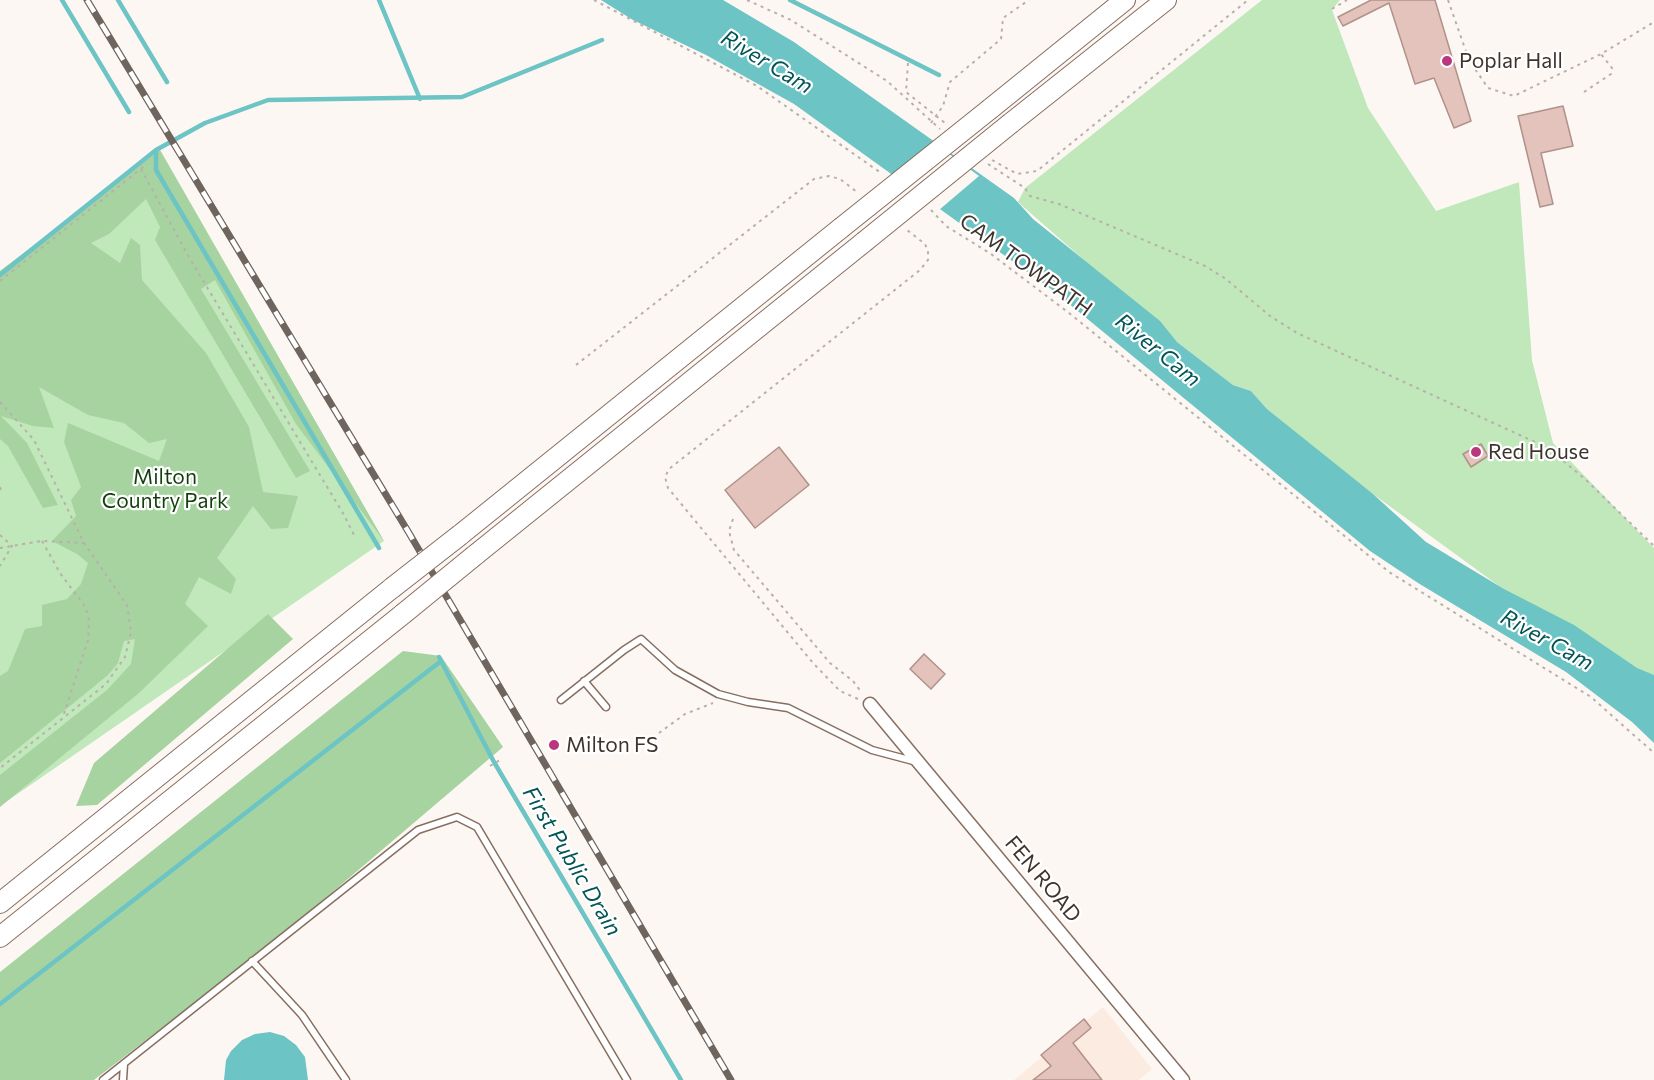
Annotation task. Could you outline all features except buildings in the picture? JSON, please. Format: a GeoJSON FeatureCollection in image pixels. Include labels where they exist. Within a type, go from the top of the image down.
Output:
{"type":"FeatureCollection","features":[{"type":"Feature","properties":{"kind":"highway"},"geometry":{"type":"LineString","coordinates":[[0,903],[1125,0]]}},
{"type":"Feature","properties":{"kind":"highway"},"geometry":{"type":"LineString","coordinates":[[0,937],[1166,0]]}},
{"type":"Feature","properties":{"kind":"street","name":"FEN ROAD"},"geometry":{"type":"LineString","coordinates":[[870,704],[1183,1080]]}},
{"type":"Feature","properties":{"kind":"lane"},"geometry":{"type":"LineString","coordinates":[[561,700],[641,639],[675,669],[718,694],[788,708],[872,750],[920,762]]}},
{"type":"Feature","properties":{"kind":"lane"},"geometry":{"type":"LineString","coordinates":[[584,681],[606,707]]}},
{"type":"Feature","properties":{"kind":"lane"},"geometry":{"type":"LineString","coordinates":[[103,1080],[418,830],[457,817],[477,827],[627,1080]]}},
{"type":"Feature","properties":{"kind":"lane"},"geometry":{"type":"LineString","coordinates":[[252,961],[302,1015],[346,1080]]}},
{"type":"Feature","properties":{"kind":"lane"},"geometry":{"type":"LineString","coordinates":[[123,1080],[124,1064]]}},
{"type":"Feature","properties":{"kind":"path"},"geometry":{"type":"LineString","coordinates":[[594,0],[757,86],[882,173]]}},
{"type":"Feature","properties":{"kind":"path"},"geometry":{"type":"LineString","coordinates":[[747,0],[791,21],[887,81],[940,129]]}},
{"type":"Feature","properties":{"kind":"path"},"geometry":{"type":"LineString","coordinates":[[931,123],[942,106],[950,82],[1001,39],[1003,18],[1029,0]]}},
{"type":"Feature","properties":{"kind":"path"},"geometry":{"type":"LineString","coordinates":[[990,159],[1017,174],[1037,171],[1248,0]]}},
{"type":"Feature","properties":{"kind":"path"},"geometry":{"type":"LineString","coordinates":[[1332,9],[1347,0]]}},
{"type":"Feature","properties":{"kind":"path"},"geometry":{"type":"LineString","coordinates":[[1448,0],[1469,60],[1488,88],[1514,96],[1601,54],[1654,22]]}},
{"type":"Feature","properties":{"kind":"path"},"geometry":{"type":"LineString","coordinates":[[1584,92],[1611,74],[1612,68],[1601,54]]}},
{"type":"Feature","properties":{"kind":"path"},"geometry":{"type":"LineString","coordinates":[[908,63],[906,92],[945,123]]}},
{"type":"Feature","properties":{"kind":"path"},"geometry":{"type":"LineString","coordinates":[[984,161],[1025,188],[1030,196],[1059,204],[1205,266],[1226,279],[1270,316],[1297,333],[1548,448],[1586,480],[1654,546]]}},
{"type":"Feature","properties":{"kind":"path"},"geometry":{"type":"LineString","coordinates":[[0,282],[147,164]]}},
{"type":"Feature","properties":{"kind":"path"},"geometry":{"type":"LineString","coordinates":[[141,169],[190,259],[354,537]]}},
{"type":"Feature","properties":{"kind":"path"},"geometry":{"type":"LineString","coordinates":[[576,365],[814,179],[829,176],[840,179],[859,194]]}},
{"type":"Feature","properties":{"kind":"path","name":"CAM TOWPATH"},"geometry":{"type":"LineString","coordinates":[[928,207],[946,226],[991,254],[1069,313],[1389,572],[1591,698],[1654,753]]}},
{"type":"Feature","properties":{"kind":"path"},"geometry":{"type":"LineString","coordinates":[[870,704],[840,691],[813,663],[668,488],[665,477],[669,470],[920,270],[928,260],[928,251],[925,244],[906,230]]}},
{"type":"Feature","properties":{"kind":"path"},"geometry":{"type":"LineString","coordinates":[[0,402],[34,440],[84,543],[127,605],[131,632],[125,657],[106,684],[0,768]]}},
{"type":"Feature","properties":{"kind":"path"},"geometry":{"type":"LineString","coordinates":[[733,519],[729,531],[734,550],[831,663],[853,681],[870,704]]}},
{"type":"Feature","properties":{"kind":"path"},"geometry":{"type":"LineString","coordinates":[[0,535],[12,546]]}},
{"type":"Feature","properties":{"kind":"path"},"geometry":{"type":"LineString","coordinates":[[0,548],[42,541],[84,543]]}},
{"type":"Feature","properties":{"kind":"path"},"geometry":{"type":"LineString","coordinates":[[42,541],[60,573],[86,608],[89,621],[88,640],[63,717]]}},
{"type":"Feature","properties":{"kind":"path"},"geometry":{"type":"LineString","coordinates":[[0,566],[12,546]]}},
{"type":"Feature","properties":{"kind":"path"},"geometry":{"type":"LineString","coordinates":[[659,733],[685,714],[730,697]]}},
{"type":"Feature","properties":{"kind":"path"},"geometry":{"type":"LineString","coordinates":[[490,766],[500,760]]}},
{"type":"Feature","properties":{"kind":"shaded area"},"geometry":{"type":"Polygon","coordinates":[[[1103,1007],[1152,1069],[1139,1080],[1014,1080],[1103,1007]]]}},
{"type":"Feature","properties":{"kind":"green space"},"geometry":{"type":"Polygon","coordinates":[[[1262,0],[1340,0],[1332,10],[1368,108],[1436,211],[1519,182],[1532,360],[1553,443],[1654,548],[1654,699],[1351,478],[1267,409],[1251,391],[1233,385],[1177,342],[1018,202],[1025,188],[1262,0]]]}},
{"type":"Feature","properties":{"kind":"green space","name":"Milton Country Park"},"geometry":{"type":"Polygon","coordinates":[[[160,150],[384,541],[0,806],[0,271],[160,150]]]}},
{"type":"Feature","properties":{"kind":"green space","name":"Milton Country Park"},"geometry":{"type":"Polygon","coordinates":[[[160,150],[384,541],[296,424],[215,280],[201,289],[310,471],[296,478],[155,240],[160,227],[146,199],[109,234],[91,243],[120,263],[131,238],[140,245],[142,280],[206,353],[249,427],[263,492],[298,496],[288,528],[271,529],[253,506],[217,558],[236,579],[231,594],[199,577],[185,604],[208,626],[139,693],[0,807],[0,775],[107,690],[131,664],[135,639],[124,641],[118,663],[108,675],[0,763],[0,676],[8,671],[25,629],[42,626],[42,605],[67,599],[81,584],[88,563],[77,554],[52,541],[76,516],[71,500],[81,487],[64,442],[68,423],[159,461],[167,439],[149,443],[124,423],[88,415],[39,387],[54,428],[33,426],[1,416],[27,443],[58,505],[43,508],[8,446],[0,439],[0,271],[160,150]]]}},
{"type":"Feature","properties":{"kind":"green space"},"geometry":{"type":"Polygon","coordinates":[[[268,614],[293,639],[97,805],[76,806],[94,763],[268,614]]]}},
{"type":"Feature","properties":{"kind":"green space"},"geometry":{"type":"Polygon","coordinates":[[[403,651],[441,656],[503,747],[275,941],[94,1080],[0,1080],[0,972],[403,651]]]}},
{"type":"Feature","properties":{"kind":"water","name":"River Cam"},"geometry":{"type":"Polygon","coordinates":[[[601,0],[723,0],[794,42],[1014,198],[1033,219],[1160,321],[1177,342],[1233,385],[1251,391],[1267,409],[1373,494],[1426,542],[1504,589],[1574,625],[1637,668],[1654,675],[1654,743],[1632,722],[1566,672],[1418,583],[1370,551],[1051,289],[794,104],[706,55],[633,20],[601,0]]]}},
{"type":"Feature","properties":{"kind":"water"},"geometry":{"type":"Polygon","coordinates":[[[270,1032],[284,1036],[296,1045],[305,1057],[308,1080],[224,1080],[226,1060],[231,1051],[242,1040],[255,1034],[270,1032]]]}},
{"type":"Feature","properties":{"kind":"pier"},"geometry":{"type":"Polygon","coordinates":[[[933,142],[979,176],[939,210],[891,175],[933,142]]]}},
{"type":"Feature","properties":{"kind":"waterway"},"geometry":{"type":"LineString","coordinates":[[62,0],[129,112]]}},
{"type":"Feature","properties":{"kind":"waterway"},"geometry":{"type":"LineString","coordinates":[[118,0],[167,82]]}},
{"type":"Feature","properties":{"kind":"waterway"},"geometry":{"type":"LineString","coordinates":[[379,0],[420,99]]}},
{"type":"Feature","properties":{"kind":"waterway"},"geometry":{"type":"LineString","coordinates":[[790,0],[939,75]]}},
{"type":"Feature","properties":{"kind":"waterway"},"geometry":{"type":"LineString","coordinates":[[0,275],[156,150],[205,123],[268,100],[462,97],[602,40]]}},
{"type":"Feature","properties":{"kind":"waterway"},"geometry":{"type":"LineString","coordinates":[[156,150],[156,170],[379,548]]}},
{"type":"Feature","properties":{"kind":"waterway","name":"First Public Drain"},"geometry":{"type":"LineString","coordinates":[[439,657],[494,762],[681,1080]]}},
{"type":"Feature","properties":{"kind":"waterway"},"geometry":{"type":"LineString","coordinates":[[0,1004],[441,661]]}},
{"type":"Feature","properties":{"kind":"railway"},"geometry":{"type":"LineString","coordinates":[[87,0],[409,533],[731,1080]]}},
{"type":"Feature","properties":{"kind":"place","name":"Poplar Hall"},"geometry":{"type":"Point","coordinates":[1447,61]}},
{"type":"Feature","properties":{"kind":"place","name":"Red House"},"geometry":{"type":"Point","coordinates":[1476,452]}},
{"type":"Feature","properties":{"kind":"place","name":"Milton FS"},"geometry":{"type":"Point","coordinates":[554,745]}}]}
